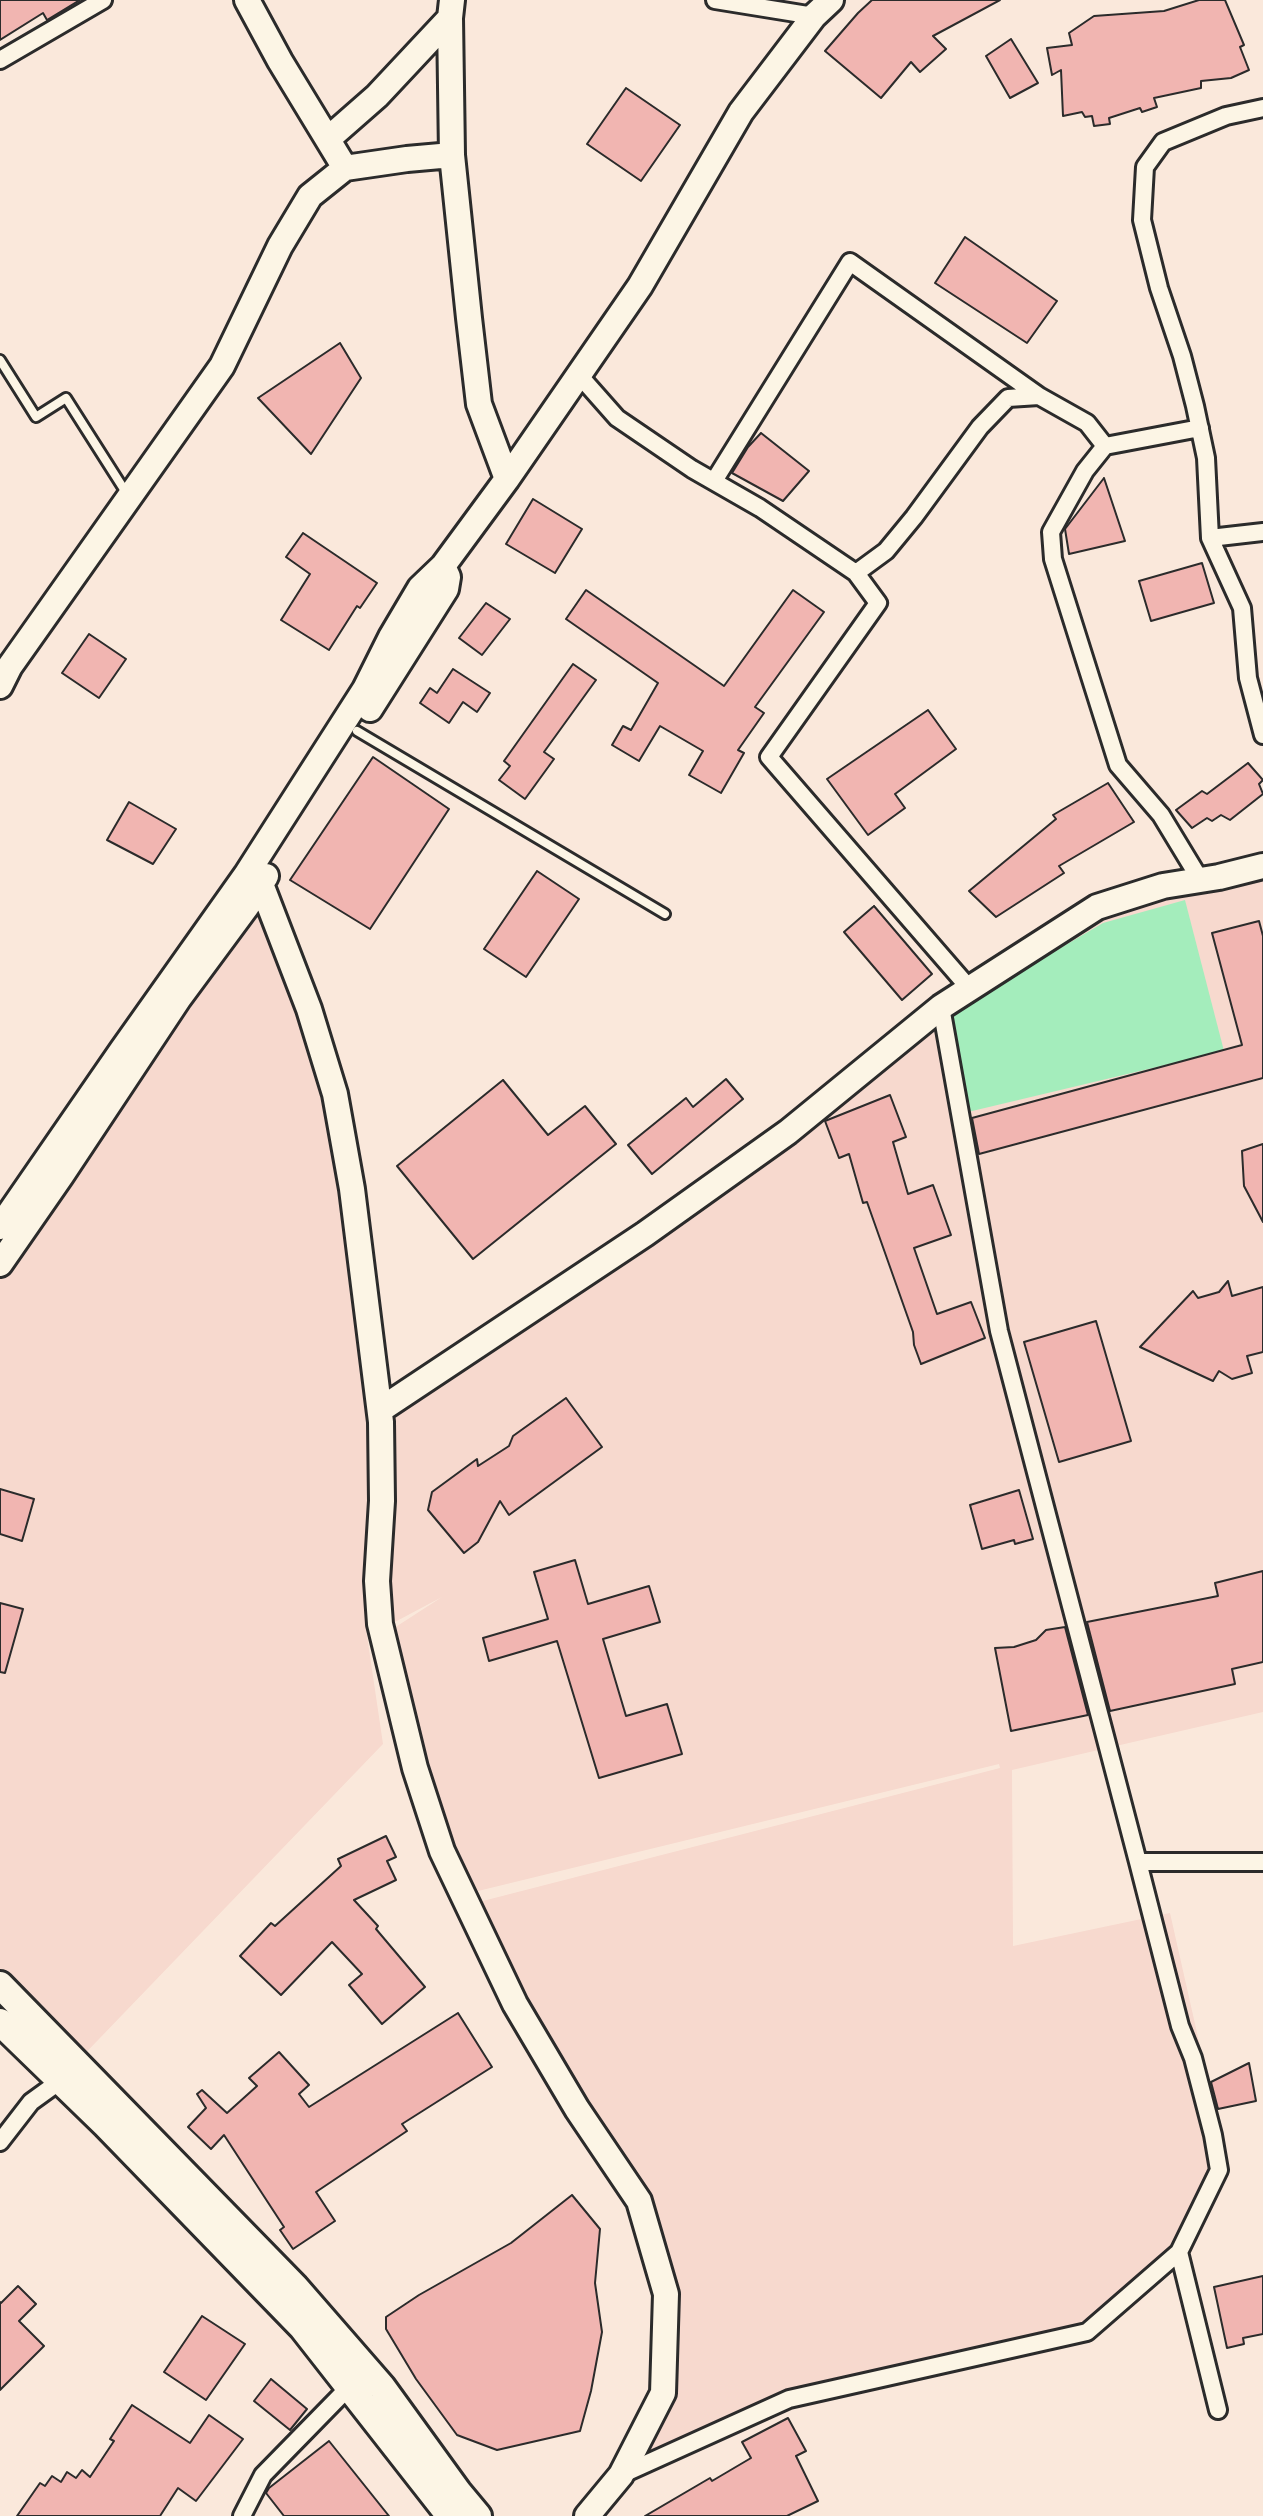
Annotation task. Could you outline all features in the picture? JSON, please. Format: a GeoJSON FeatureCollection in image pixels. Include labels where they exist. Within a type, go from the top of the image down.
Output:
{"type":"FeatureCollection","features":[{"type":"Feature","properties":{"kind":"main road"},"geometry":{"type":"LineString","coordinates":[[0,1985],[295,2287],[382,2387],[478,2516]]}},
{"type":"Feature","properties":{"kind":"main road"},"geometry":{"type":"LineString","coordinates":[[0,2022],[302,2327],[450,2516]]}},
{"type":"Feature","properties":{"kind":"street"},"geometry":{"type":"LineString","coordinates":[[0,60],[103,0]]}},
{"type":"Feature","properties":{"kind":"street"},"geometry":{"type":"LineString","coordinates":[[247,0],[345,168]]}},
{"type":"Feature","properties":{"kind":"street"},"geometry":{"type":"LineString","coordinates":[[715,0],[822,8]]}},
{"type":"Feature","properties":{"kind":"street"},"geometry":{"type":"LineString","coordinates":[[0,1264],[179,998],[254,880],[420,588],[443,566],[507,479],[640,286],[741,112],[822,8]]}},
{"type":"Feature","properties":{"kind":"street"},"geometry":{"type":"LineString","coordinates":[[328,139],[377,96],[451,9]]}},
{"type":"Feature","properties":{"kind":"street"},"geometry":{"type":"LineString","coordinates":[[451,9],[452,155],[479,404],[507,479]]}},
{"type":"Feature","properties":{"kind":"street"},"geometry":{"type":"LineString","coordinates":[[1263,108],[1226,116],[1163,142],[1145,167],[1142,220],[1200,428],[1206,458],[1210,538],[1242,608],[1248,678],[1263,735]]}},
{"type":"Feature","properties":{"kind":"street"},"geometry":{"type":"LineString","coordinates":[[0,686],[10,666],[222,366],[280,246],[310,196],[345,168],[452,155]]}},
{"type":"Feature","properties":{"kind":"street"},"geometry":{"type":"LineString","coordinates":[[714,481],[850,262],[1039,396],[1087,423],[1105,446]]}},
{"type":"Feature","properties":{"kind":"street"},"geometry":{"type":"LineString","coordinates":[[579,375],[617,418],[856,573],[878,603],[769,757],[970,989]]}},
{"type":"Feature","properties":{"kind":"street"},"geometry":{"type":"LineString","coordinates":[[856,573],[886,551],[980,427],[1008,398],[1039,396]]}},
{"type":"Feature","properties":{"kind":"street"},"geometry":{"type":"LineString","coordinates":[[1200,428],[1105,446],[1085,471],[1051,532],[1053,559],[1118,765],[1161,815],[1201,881]]}},
{"type":"Feature","properties":{"kind":"street"},"geometry":{"type":"LineString","coordinates":[[1210,538],[1263,532]]}},
{"type":"Feature","properties":{"kind":"street"},"geometry":{"type":"LineString","coordinates":[[0,1227],[122,1050],[254,880],[357,731],[446,589],[448,577],[443,566]]}},
{"type":"Feature","properties":{"kind":"street"},"geometry":{"type":"LineString","coordinates":[[380,1410],[645,1234],[788,1132],[941,1007],[1097,907],[1163,886],[1201,881],[1263,866]]}},
{"type":"Feature","properties":{"kind":"street"},"geometry":{"type":"LineString","coordinates":[[254,880],[309,1009],[335,1092],[352,1189],[380,1410],[382,1501],[377,1593],[387,1653],[415,1768],[442,1851],[515,2004],[577,2109],[639,2201],[666,2294],[663,2393],[621,2475],[587,2516]]}},
{"type":"Feature","properties":{"kind":"street"},"geometry":{"type":"LineString","coordinates":[[621,2475],[789,2399],[1087,2332],[1179,2252],[1219,2170],[1193,2058],[1180,2026],[999,1331],[941,1007]]}},
{"type":"Feature","properties":{"kind":"street"},"geometry":{"type":"LineString","coordinates":[[1138,1862],[1263,1862]]}},
{"type":"Feature","properties":{"kind":"street"},"geometry":{"type":"LineString","coordinates":[[0,2142],[31,2102],[60,2081]]}},
{"type":"Feature","properties":{"kind":"street"},"geometry":{"type":"LineString","coordinates":[[1179,2252],[1218,2410]]}},
{"type":"Feature","properties":{"kind":"street"},"geometry":{"type":"LineString","coordinates":[[242,2516],[263,2475],[350,2386]]}},
{"type":"Feature","properties":{"kind":"lane"},"geometry":{"type":"LineString","coordinates":[[0,360],[36,417],[66,398],[129,498]]}},
{"type":"Feature","properties":{"kind":"lane"},"geometry":{"type":"LineString","coordinates":[[357,731],[665,914]]}},
{"type":"Feature","properties":{"kind":"shaded area"},"geometry":{"type":"Polygon","coordinates":[[[1263,879],[1263,1712],[1012,1770],[1013,1946],[1170,1913],[1223,2148],[1226,2179],[1190,2255],[1097,2334],[815,2399],[774,2413],[632,2477],[677,2297],[475,1903],[1000,1768],[999,1764],[478,1891],[439,1823],[391,1630],[442,1597],[393,1623],[389,1580],[394,1500],[392,1409],[941,1016],[1085,924],[1163,895],[1263,879]]]}},
{"type":"Feature","properties":{"kind":"shaded area"},"geometry":{"type":"Polygon","coordinates":[[[254,887],[328,1097],[372,1421],[372,1538],[363,1574],[366,1629],[383,1744],[73,2066],[0,1992],[0,1251],[254,887]]]}},
{"type":"Feature","properties":{"kind":"green space"},"geometry":{"type":"Polygon","coordinates":[[[1185,900],[1224,1051],[968,1112],[943,1017],[1103,923],[1185,900]]]}},
{"type":"Feature","properties":{"kind":"building"},"geometry":{"type":"Polygon","coordinates":[[[0,0],[80,0],[47,20],[43,13],[0,40],[0,0]]]}},
{"type":"Feature","properties":{"kind":"building"},"geometry":{"type":"Polygon","coordinates":[[[872,0],[1000,0],[933,36],[946,49],[920,72],[911,62],[881,98],[825,51],[872,0]]]}},
{"type":"Feature","properties":{"kind":"building"},"geometry":{"type":"Polygon","coordinates":[[[1199,0],[1225,0],[1244,45],[1240,47],[1249,70],[1231,78],[1201,81],[1201,88],[1154,98],[1157,107],[1142,112],[1140,108],[1109,118],[1110,124],[1094,126],[1092,116],[1085,117],[1082,112],[1063,116],[1061,70],[1052,75],[1047,48],[1072,45],[1069,33],[1094,16],[1164,11],[1199,0]]]}},
{"type":"Feature","properties":{"kind":"building"},"geometry":{"type":"Polygon","coordinates":[[[1011,39],[1038,83],[1010,98],[986,56],[1011,39]]]}},
{"type":"Feature","properties":{"kind":"building"},"geometry":{"type":"Polygon","coordinates":[[[626,88],[680,125],[641,181],[587,144],[626,88]]]}},
{"type":"Feature","properties":{"kind":"building"},"geometry":{"type":"Polygon","coordinates":[[[965,237],[1057,301],[1027,343],[935,283],[965,237]]]}},
{"type":"Feature","properties":{"kind":"building"},"geometry":{"type":"Polygon","coordinates":[[[340,343],[361,378],[311,454],[258,398],[340,343]]]}},
{"type":"Feature","properties":{"kind":"building"},"geometry":{"type":"Polygon","coordinates":[[[761,433],[809,471],[783,501],[732,473],[761,433]]]}},
{"type":"Feature","properties":{"kind":"building"},"geometry":{"type":"Polygon","coordinates":[[[1104,478],[1125,541],[1069,554],[1065,529],[1104,478]]]}},
{"type":"Feature","properties":{"kind":"building"},"geometry":{"type":"Polygon","coordinates":[[[533,499],[582,529],[555,573],[506,544],[533,499]]]}},
{"type":"Feature","properties":{"kind":"building"},"geometry":{"type":"Polygon","coordinates":[[[303,533],[377,583],[360,608],[357,606],[329,650],[281,620],[310,574],[286,557],[303,533]]]}},
{"type":"Feature","properties":{"kind":"building"},"geometry":{"type":"Polygon","coordinates":[[[1202,563],[1214,603],[1151,621],[1139,581],[1202,563]]]}},
{"type":"Feature","properties":{"kind":"building"},"geometry":{"type":"Polygon","coordinates":[[[586,590],[724,686],[793,590],[824,612],[755,707],[764,713],[738,750],[744,753],[721,793],[689,775],[703,751],[660,726],[639,761],[612,745],[623,726],[631,730],[658,683],[566,619],[586,590]]]}},
{"type":"Feature","properties":{"kind":"building"},"geometry":{"type":"Polygon","coordinates":[[[486,603],[510,619],[482,655],[459,638],[486,603]]]}},
{"type":"Feature","properties":{"kind":"building"},"geometry":{"type":"Polygon","coordinates":[[[89,634],[126,659],[99,698],[62,673],[89,634]]]}},
{"type":"Feature","properties":{"kind":"building"},"geometry":{"type":"Polygon","coordinates":[[[573,664],[596,680],[544,752],[554,759],[525,799],[499,780],[510,766],[504,761],[573,664]]]}},
{"type":"Feature","properties":{"kind":"building"},"geometry":{"type":"Polygon","coordinates":[[[453,669],[490,693],[477,712],[463,702],[449,723],[420,703],[430,688],[437,693],[453,669]]]}},
{"type":"Feature","properties":{"kind":"building"},"geometry":{"type":"Polygon","coordinates":[[[928,710],[956,749],[895,794],[905,808],[868,835],[827,779],[928,710]]]}},
{"type":"Feature","properties":{"kind":"building"},"geometry":{"type":"Polygon","coordinates":[[[373,757],[449,809],[370,929],[290,880],[373,757]]]}},
{"type":"Feature","properties":{"kind":"building"},"geometry":{"type":"Polygon","coordinates":[[[1248,763],[1263,780],[1259,784],[1263,794],[1230,820],[1221,815],[1212,821],[1207,818],[1192,828],[1176,810],[1202,791],[1207,794],[1248,763]]]}},
{"type":"Feature","properties":{"kind":"building"},"geometry":{"type":"Polygon","coordinates":[[[1108,783],[1134,822],[1059,866],[1064,873],[996,917],[969,891],[1056,819],[1053,815],[1108,783]]]}},
{"type":"Feature","properties":{"kind":"building"},"geometry":{"type":"Polygon","coordinates":[[[129,802],[176,829],[153,864],[107,840],[129,802]]]}},
{"type":"Feature","properties":{"kind":"building"},"geometry":{"type":"Polygon","coordinates":[[[537,871],[579,899],[526,977],[484,949],[537,871]]]}},
{"type":"Feature","properties":{"kind":"building"},"geometry":{"type":"Polygon","coordinates":[[[874,906],[932,974],[902,1000],[844,932],[874,906]]]}},
{"type":"Feature","properties":{"kind":"building"},"geometry":{"type":"Polygon","coordinates":[[[1259,921],[1263,936],[1263,1078],[979,1154],[972,1118],[1242,1045],[1212,933],[1259,921]]]}},
{"type":"Feature","properties":{"kind":"building"},"geometry":{"type":"Polygon","coordinates":[[[726,1079],[743,1099],[652,1174],[628,1145],[686,1098],[693,1107],[726,1079]]]}},
{"type":"Feature","properties":{"kind":"building"},"geometry":{"type":"Polygon","coordinates":[[[503,1080],[548,1135],[585,1106],[616,1144],[473,1259],[397,1166],[503,1080]]]}},
{"type":"Feature","properties":{"kind":"building"},"geometry":{"type":"Polygon","coordinates":[[[890,1095],[906,1137],[893,1142],[908,1194],[933,1185],[951,1235],[914,1248],[937,1314],[971,1302],[985,1338],[921,1364],[913,1332],[867,1202],[863,1203],[849,1154],[839,1158],[825,1121],[890,1095]]]}},
{"type":"Feature","properties":{"kind":"building"},"geometry":{"type":"Polygon","coordinates":[[[1263,1144],[1263,1222],[1244,1186],[1242,1151],[1263,1144]]]}},
{"type":"Feature","properties":{"kind":"building"},"geometry":{"type":"Polygon","coordinates":[[[1228,1281],[1232,1296],[1263,1287],[1263,1352],[1247,1356],[1252,1373],[1232,1379],[1219,1371],[1213,1381],[1140,1347],[1193,1291],[1198,1298],[1219,1292],[1228,1281]]]}},
{"type":"Feature","properties":{"kind":"building"},"geometry":{"type":"Polygon","coordinates":[[[1096,1321],[1131,1441],[1059,1462],[1024,1342],[1096,1321]]]}},
{"type":"Feature","properties":{"kind":"building"},"geometry":{"type":"Polygon","coordinates":[[[566,1398],[602,1447],[509,1515],[500,1501],[478,1542],[464,1553],[428,1510],[432,1492],[477,1459],[478,1466],[509,1446],[513,1436],[566,1398]]]}},
{"type":"Feature","properties":{"kind":"building"},"geometry":{"type":"Polygon","coordinates":[[[0,1489],[34,1499],[22,1541],[0,1534],[0,1489]]]}},
{"type":"Feature","properties":{"kind":"building"},"geometry":{"type":"Polygon","coordinates":[[[1019,1490],[1033,1539],[1015,1544],[1014,1540],[982,1549],[970,1505],[1019,1490]]]}},
{"type":"Feature","properties":{"kind":"building"},"geometry":{"type":"Polygon","coordinates":[[[575,1560],[588,1604],[649,1586],[660,1622],[603,1639],[626,1716],[667,1704],[682,1754],[599,1778],[557,1641],[489,1661],[483,1638],[548,1619],[534,1572],[575,1560]]]}},
{"type":"Feature","properties":{"kind":"building"},"geometry":{"type":"Polygon","coordinates":[[[1263,1571],[1263,1662],[1232,1669],[1235,1684],[1110,1711],[1087,1622],[1218,1596],[1215,1583],[1263,1571]]]}},
{"type":"Feature","properties":{"kind":"building"},"geometry":{"type":"Polygon","coordinates":[[[0,1603],[23,1609],[5,1673],[0,1672],[0,1603]]]}},
{"type":"Feature","properties":{"kind":"building"},"geometry":{"type":"Polygon","coordinates":[[[1065,1627],[1088,1715],[1011,1731],[995,1648],[1014,1647],[1036,1640],[1046,1630],[1065,1627]]]}},
{"type":"Feature","properties":{"kind":"building"},"geometry":{"type":"Polygon","coordinates":[[[386,1836],[396,1857],[387,1861],[396,1880],[354,1900],[425,1987],[382,2024],[349,1985],[362,1974],[332,1942],[281,1995],[240,1956],[271,1923],[275,1926],[341,1866],[338,1859],[386,1836]]]}},
{"type":"Feature","properties":{"kind":"building"},"geometry":{"type":"Polygon","coordinates":[[[458,2013],[492,2067],[402,2124],[407,2131],[316,2192],[335,2221],[293,2249],[280,2230],[284,2227],[224,2135],[211,2149],[188,2127],[206,2108],[197,2094],[202,2090],[227,2113],[257,2086],[249,2078],[279,2052],[309,2085],[299,2094],[309,2107],[458,2013]]]}},
{"type":"Feature","properties":{"kind":"building"},"geometry":{"type":"Polygon","coordinates":[[[1249,2063],[1256,2101],[1218,2109],[1211,2082],[1249,2063]]]}},
{"type":"Feature","properties":{"kind":"building"},"geometry":{"type":"Polygon","coordinates":[[[572,2195],[600,2229],[595,2283],[602,2332],[580,2431],[497,2450],[457,2435],[416,2379],[386,2329],[386,2317],[511,2243],[572,2195]]]}},
{"type":"Feature","properties":{"kind":"building"},"geometry":{"type":"Polygon","coordinates":[[[1263,2276],[1263,2334],[1243,2338],[1244,2344],[1227,2348],[1214,2287],[1263,2276]]]}},
{"type":"Feature","properties":{"kind":"building"},"geometry":{"type":"Polygon","coordinates":[[[18,2286],[36,2304],[19,2321],[44,2346],[0,2390],[0,2302],[18,2286]]]}},
{"type":"Feature","properties":{"kind":"building"},"geometry":{"type":"Polygon","coordinates":[[[202,2316],[245,2344],[206,2400],[164,2372],[202,2316]]]}},
{"type":"Feature","properties":{"kind":"building"},"geometry":{"type":"Polygon","coordinates":[[[271,2379],[307,2409],[290,2430],[254,2401],[271,2379]]]}},
{"type":"Feature","properties":{"kind":"building"},"geometry":{"type":"Polygon","coordinates":[[[132,2405],[190,2443],[209,2415],[243,2439],[196,2501],[178,2488],[160,2516],[17,2516],[40,2483],[45,2486],[52,2476],[61,2482],[67,2472],[76,2478],[82,2470],[90,2477],[114,2441],[110,2439],[132,2405]]]}},
{"type":"Feature","properties":{"kind":"building"},"geometry":{"type":"Polygon","coordinates":[[[788,2418],[806,2451],[796,2456],[818,2501],[787,2516],[645,2516],[751,2458],[742,2442],[788,2418]]]}},
{"type":"Feature","properties":{"kind":"building"},"geometry":{"type":"Polygon","coordinates":[[[329,2441],[389,2516],[284,2516],[266,2493],[269,2488],[329,2441]]]}}]}
